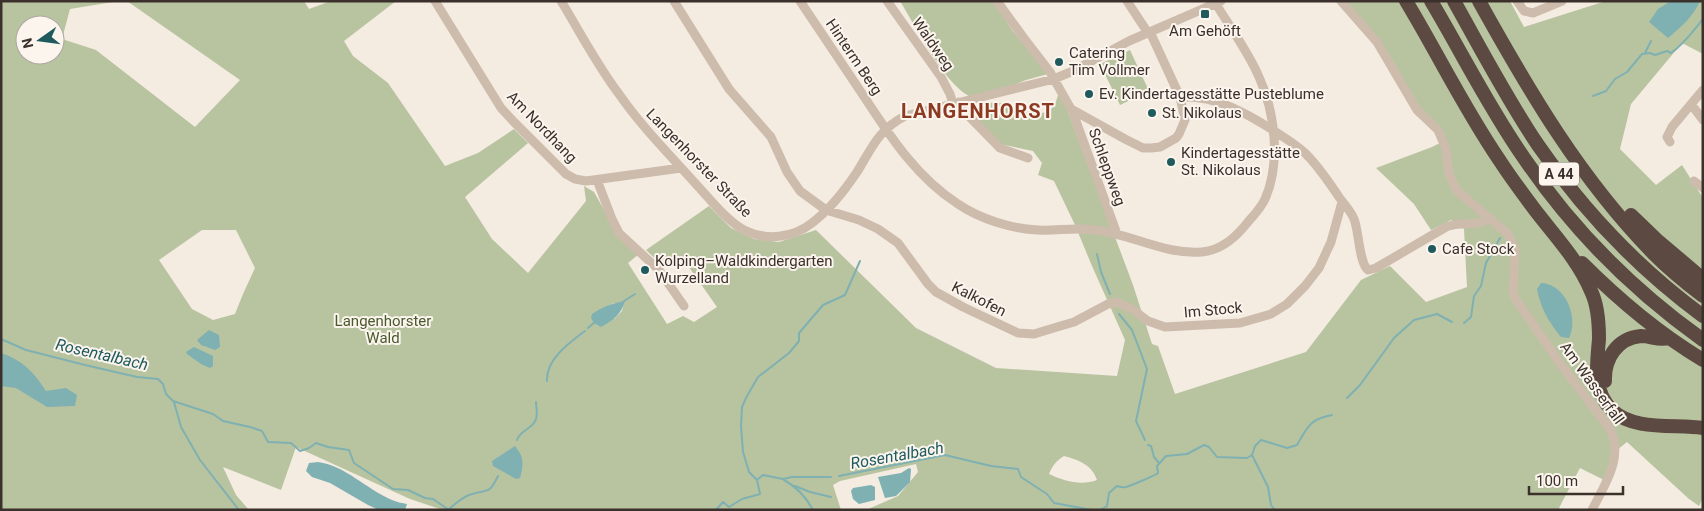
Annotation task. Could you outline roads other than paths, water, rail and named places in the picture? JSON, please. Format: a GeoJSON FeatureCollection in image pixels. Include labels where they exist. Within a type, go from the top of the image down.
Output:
{"type":"FeatureCollection","features":[{"type":"Feature","properties":{"kind":"highway"},"geometry":{"type":"LineString","coordinates":[[1406,1],[1498,159],[1570,253],[1592,291],[1596,306],[1599,339],[1597,380],[1599,391],[1609,407],[1618,416],[1633,422],[1703,428]]}},
{"type":"Feature","properties":{"kind":"highway","name":"A 44"},"geometry":{"type":"LineString","coordinates":[[1431,1],[1501,124],[1564,212],[1620,271],[1656,305],[1703,340]]}},
{"type":"Feature","properties":{"kind":"highway","name":"A 44"},"geometry":{"type":"LineString","coordinates":[[1454,1],[1519,114],[1560,174],[1600,223],[1633,258],[1669,290],[1703,316]]}},
{"type":"Feature","properties":{"kind":"highway"},"geometry":{"type":"LineString","coordinates":[[1479,1],[1534,97],[1573,157],[1649,247],[1703,296]]}},
{"type":"Feature","properties":{"kind":"highway"},"geometry":{"type":"LineString","coordinates":[[1562,140],[1624,208],[1657,240],[1703,279]]}},
{"type":"Feature","properties":{"kind":"highway"},"geometry":{"type":"LineString","coordinates":[[1570,253],[1635,312],[1669,338],[1703,360]]}},
{"type":"Feature","properties":{"kind":"highway"},"geometry":{"type":"LineString","coordinates":[[1669,338],[1660,340],[1642,336],[1625,341],[1616,348],[1611,354],[1606,368],[1605,381],[1608,391],[1612,400],[1631,413],[1648,416],[1703,419]]}},
{"type":"Feature","properties":{"kind":"street","name":"Am Nordhang"},"geometry":{"type":"LineString","coordinates":[[435,1],[501,108],[566,174],[575,179],[586,181],[681,168]]}},
{"type":"Feature","properties":{"kind":"street","name":"Langenhorster Straße"},"geometry":{"type":"LineString","coordinates":[[561,1],[618,94],[632,113],[681,168],[737,226],[754,234],[774,237],[793,233],[813,223],[847,186],[872,144],[885,129],[904,116],[1054,79],[1149,32],[1219,2]]}},
{"type":"Feature","properties":{"kind":"street","name":"Kalkofen"},"geometry":{"type":"LineString","coordinates":[[674,1],[729,89],[771,136],[787,172],[796,186],[826,210],[878,228],[898,243],[936,292],[1018,333],[1034,334],[1074,322],[1112,303],[1122,303],[1142,316]]}},
{"type":"Feature","properties":{"kind":"street","name":"Hinterm Berg"},"geometry":{"type":"LineString","coordinates":[[800,1],[885,129],[920,174],[951,199],[977,214],[1011,226],[1036,230],[1095,230],[1166,248],[1194,252],[1211,250],[1235,238],[1266,198],[1274,158],[1273,130]]}},
{"type":"Feature","properties":{"kind":"street","name":"Waldweg"},"geometry":{"type":"LineString","coordinates":[[887,1],[941,77],[956,103],[1000,148],[1028,158]]}},
{"type":"Feature","properties":{"kind":"street","name":"Schleppweg"},"geometry":{"type":"LineString","coordinates":[[997,1],[1050,72],[1071,109],[1114,234]]}},
{"type":"Feature","properties":{"kind":"street"},"geometry":{"type":"LineString","coordinates":[[1071,109],[1143,148],[1160,147],[1176,138],[1183,125],[1184,112],[1180,97],[1149,32],[1128,1]]}},
{"type":"Feature","properties":{"kind":"street","name":"Am Wasserfall"},"geometry":{"type":"LineString","coordinates":[[1341,1],[1377,42],[1417,110],[1438,130],[1446,149],[1449,174],[1457,191],[1508,234],[1515,250],[1513,292],[1518,304],[1613,435],[1616,456],[1612,469],[1592,510]]}},
{"type":"Feature","properties":{"kind":"street"},"geometry":{"type":"LineString","coordinates":[[1517,1],[1524,11],[1533,13],[1562,1]]}},
{"type":"Feature","properties":{"kind":"street"},"geometry":{"type":"LineString","coordinates":[[1219,2],[1259,76],[1270,110],[1273,130]]}},
{"type":"Feature","properties":{"kind":"street"},"geometry":{"type":"LineString","coordinates":[[1670,142],[1667,136],[1672,127],[1703,90]]}},
{"type":"Feature","properties":{"kind":"street"},"geometry":{"type":"LineString","coordinates":[[1180,97],[1198,98],[1230,107],[1273,130],[1306,153],[1353,217],[1358,231],[1363,262],[1368,270],[1376,268],[1446,227],[1456,224],[1480,224],[1490,218]]}},
{"type":"Feature","properties":{"kind":"street"},"geometry":{"type":"LineString","coordinates":[[1691,104],[1703,120]]}},
{"type":"Feature","properties":{"kind":"street"},"geometry":{"type":"LineString","coordinates":[[597,180],[619,233],[659,270],[684,306]]}},
{"type":"Feature","properties":{"kind":"street"},"geometry":{"type":"LineString","coordinates":[[1694,181],[1703,188]]}},
{"type":"Feature","properties":{"kind":"street","name":"Im Stock"},"geometry":{"type":"LineString","coordinates":[[1142,316],[1158,326],[1172,327],[1240,323],[1276,312],[1287,304],[1319,268],[1331,242],[1342,202]]}},
{"type":"Feature","properties":{"kind":"water"},"geometry":{"type":"Polygon","coordinates":[[[1671,1],[1700,1],[1690,17],[1668,38],[1649,22],[1658,9],[1671,1]]]}},
{"type":"Feature","properties":{"kind":"water"},"geometry":{"type":"Polygon","coordinates":[[[1541,283],[1557,289],[1568,303],[1572,321],[1572,330],[1569,338],[1561,337],[1552,326],[1541,303],[1537,289],[1541,283]]]}},
{"type":"Feature","properties":{"kind":"water"},"geometry":{"type":"Polygon","coordinates":[[[625,301],[616,317],[601,327],[594,323],[591,318],[592,314],[604,307],[625,301]]]}},
{"type":"Feature","properties":{"kind":"water"},"geometry":{"type":"Polygon","coordinates":[[[209,330],[219,335],[220,347],[215,350],[201,345],[197,340],[209,330]]]}},
{"type":"Feature","properties":{"kind":"water"},"geometry":{"type":"Polygon","coordinates":[[[194,347],[213,356],[213,366],[210,368],[201,364],[187,354],[186,352],[194,347]]]}},
{"type":"Feature","properties":{"kind":"water"},"geometry":{"type":"Polygon","coordinates":[[[1,353],[15,359],[27,368],[46,391],[66,388],[77,395],[75,406],[47,407],[16,388],[1,386],[1,353]]]}},
{"type":"Feature","properties":{"kind":"water"},"geometry":{"type":"Polygon","coordinates":[[[515,446],[522,457],[523,465],[520,478],[516,479],[493,466],[492,461],[515,446]]]}},
{"type":"Feature","properties":{"kind":"water"},"geometry":{"type":"Polygon","coordinates":[[[318,462],[338,468],[383,495],[407,504],[405,510],[379,510],[330,483],[312,477],[306,471],[309,463],[318,462]]]}},
{"type":"Feature","properties":{"kind":"water"},"geometry":{"type":"Polygon","coordinates":[[[909,468],[911,469],[910,482],[896,496],[885,498],[878,477],[901,473],[909,468]]]}},
{"type":"Feature","properties":{"kind":"water"},"geometry":{"type":"Polygon","coordinates":[[[871,485],[875,487],[875,500],[859,504],[853,499],[851,491],[853,488],[871,485]]]}},
{"type":"Feature","properties":{"kind":"waterway","name":"Rosentalbach"},"geometry":{"type":"LineString","coordinates":[[1593,96],[1606,91],[1615,79],[1627,72],[1642,54],[1650,53],[1655,55],[1667,51],[1671,53],[1703,19]]}},
{"type":"Feature","properties":{"kind":"waterway"},"geometry":{"type":"LineString","coordinates":[[1645,53],[1651,41]]}},
{"type":"Feature","properties":{"kind":"waterway","name":"Rosentalbach"},"geometry":{"type":"LineString","coordinates":[[1464,323],[1471,317],[1474,296],[1481,286],[1486,263],[1500,238]]}},
{"type":"Feature","properties":{"kind":"waterway"},"geometry":{"type":"LineString","coordinates":[[1097,254],[1101,272],[1110,294]]}},
{"type":"Feature","properties":{"kind":"waterway"},"geometry":{"type":"LineString","coordinates":[[757,480],[749,472],[743,452],[742,407],[747,396],[758,377],[789,353],[799,341],[799,333],[823,305],[845,295],[860,261]]}},
{"type":"Feature","properties":{"kind":"waterway"},"geometry":{"type":"LineString","coordinates":[[624,301],[635,294]]}},
{"type":"Feature","properties":{"kind":"waterway"},"geometry":{"type":"LineString","coordinates":[[1119,314],[1132,330],[1147,369],[1136,421],[1145,440]]}},
{"type":"Feature","properties":{"kind":"waterway","name":"Rosentalbach"},"geometry":{"type":"LineString","coordinates":[[1347,398],[1360,385],[1394,338],[1414,320],[1437,314],[1452,322]]}},
{"type":"Feature","properties":{"kind":"waterway"},"geometry":{"type":"LineString","coordinates":[[588,328],[596,321]]}},
{"type":"Feature","properties":{"kind":"waterway"},"geometry":{"type":"LineString","coordinates":[[547,381],[550,366],[554,359],[566,346],[585,331]]}},
{"type":"Feature","properties":{"kind":"waterway","name":"Rosentalbach"},"geometry":{"type":"LineString","coordinates":[[1,339],[26,350],[137,377],[158,379],[163,384],[166,394],[173,401],[213,414],[223,421],[262,431],[268,442],[291,443],[300,451],[316,443],[349,450],[354,463],[393,489],[408,490],[425,498],[433,499],[449,510]]}},
{"type":"Feature","properties":{"kind":"waterway"},"geometry":{"type":"LineString","coordinates":[[174,402],[181,427],[200,460],[239,510]]}},
{"type":"Feature","properties":{"kind":"waterway"},"geometry":{"type":"LineString","coordinates":[[517,440],[536,419],[536,402]]}},
{"type":"Feature","properties":{"kind":"waterway","name":"Rosentalbach"},"geometry":{"type":"LineString","coordinates":[[1100,510],[1107,506],[1109,493],[1117,486],[1126,487],[1158,473],[1157,466],[1166,456],[1187,454],[1204,445],[1209,447],[1217,457],[1247,458],[1252,455],[1255,446],[1261,440],[1287,448],[1297,445],[1310,424],[1332,415]]}},
{"type":"Feature","properties":{"kind":"waterway"},"geometry":{"type":"LineString","coordinates":[[1148,445],[1151,446],[1154,457],[1159,463]]}},
{"type":"Feature","properties":{"kind":"waterway","name":"Rosentalbach"},"geometry":{"type":"LineString","coordinates":[[839,476],[945,455],[991,466],[1018,469],[1021,477],[1047,494],[1054,503],[1092,510]]}},
{"type":"Feature","properties":{"kind":"waterway"},"geometry":{"type":"LineString","coordinates":[[1252,455],[1268,487],[1271,505],[1275,510]]}},
{"type":"Feature","properties":{"kind":"waterway","name":"Rosentalbach"},"geometry":{"type":"LineString","coordinates":[[716,510],[723,502],[729,507],[742,499],[760,494],[757,480],[763,475],[783,479],[792,477],[831,477]]}},
{"type":"Feature","properties":{"kind":"waterway"},"geometry":{"type":"LineString","coordinates":[[448,510],[466,496],[486,491],[492,487],[498,476]]}},
{"type":"Feature","properties":{"kind":"waterway"},"geometry":{"type":"LineString","coordinates":[[784,480],[801,493],[813,510]]}},
{"type":"Feature","properties":{"kind":"waterway"},"geometry":{"type":"LineString","coordinates":[[795,486],[831,497]]}},
{"type":"Feature","properties":{"kind":"place","name":"Am Gehöft"},"geometry":{"type":"Point","coordinates":[1205,14]}},
{"type":"Feature","properties":{"kind":"place","name":"Catering Tim Vollmer"},"geometry":{"type":"Point","coordinates":[1059,62]}},
{"type":"Feature","properties":{"kind":"place","name":"Ev. Kindertagesstätte Pusteblume"},"geometry":{"type":"Point","coordinates":[1089,94]}},
{"type":"Feature","properties":{"kind":"place","name":"St. Nikolaus"},"geometry":{"type":"Point","coordinates":[1152,113]}},
{"type":"Feature","properties":{"kind":"place","name":"Kindertagesstätte St. Nikolaus"},"geometry":{"type":"Point","coordinates":[1171,162]}},
{"type":"Feature","properties":{"kind":"place","name":"Cafe Stock"},"geometry":{"type":"Point","coordinates":[1432,249]}},
{"type":"Feature","properties":{"kind":"place","name":"Kolping–Waldkindergarten Wurzelland"},"geometry":{"type":"Point","coordinates":[645,270]}},
{"type":"Feature","properties":{"kind":"district","name":"LANGENHORST"},"geometry":{"type":"Point","coordinates":[978,111]}},
{"type":"Feature","properties":{"kind":"park label","name":"Langenhorster Wald"},"geometry":{"type":"Point","coordinates":[383,330]}}]}
